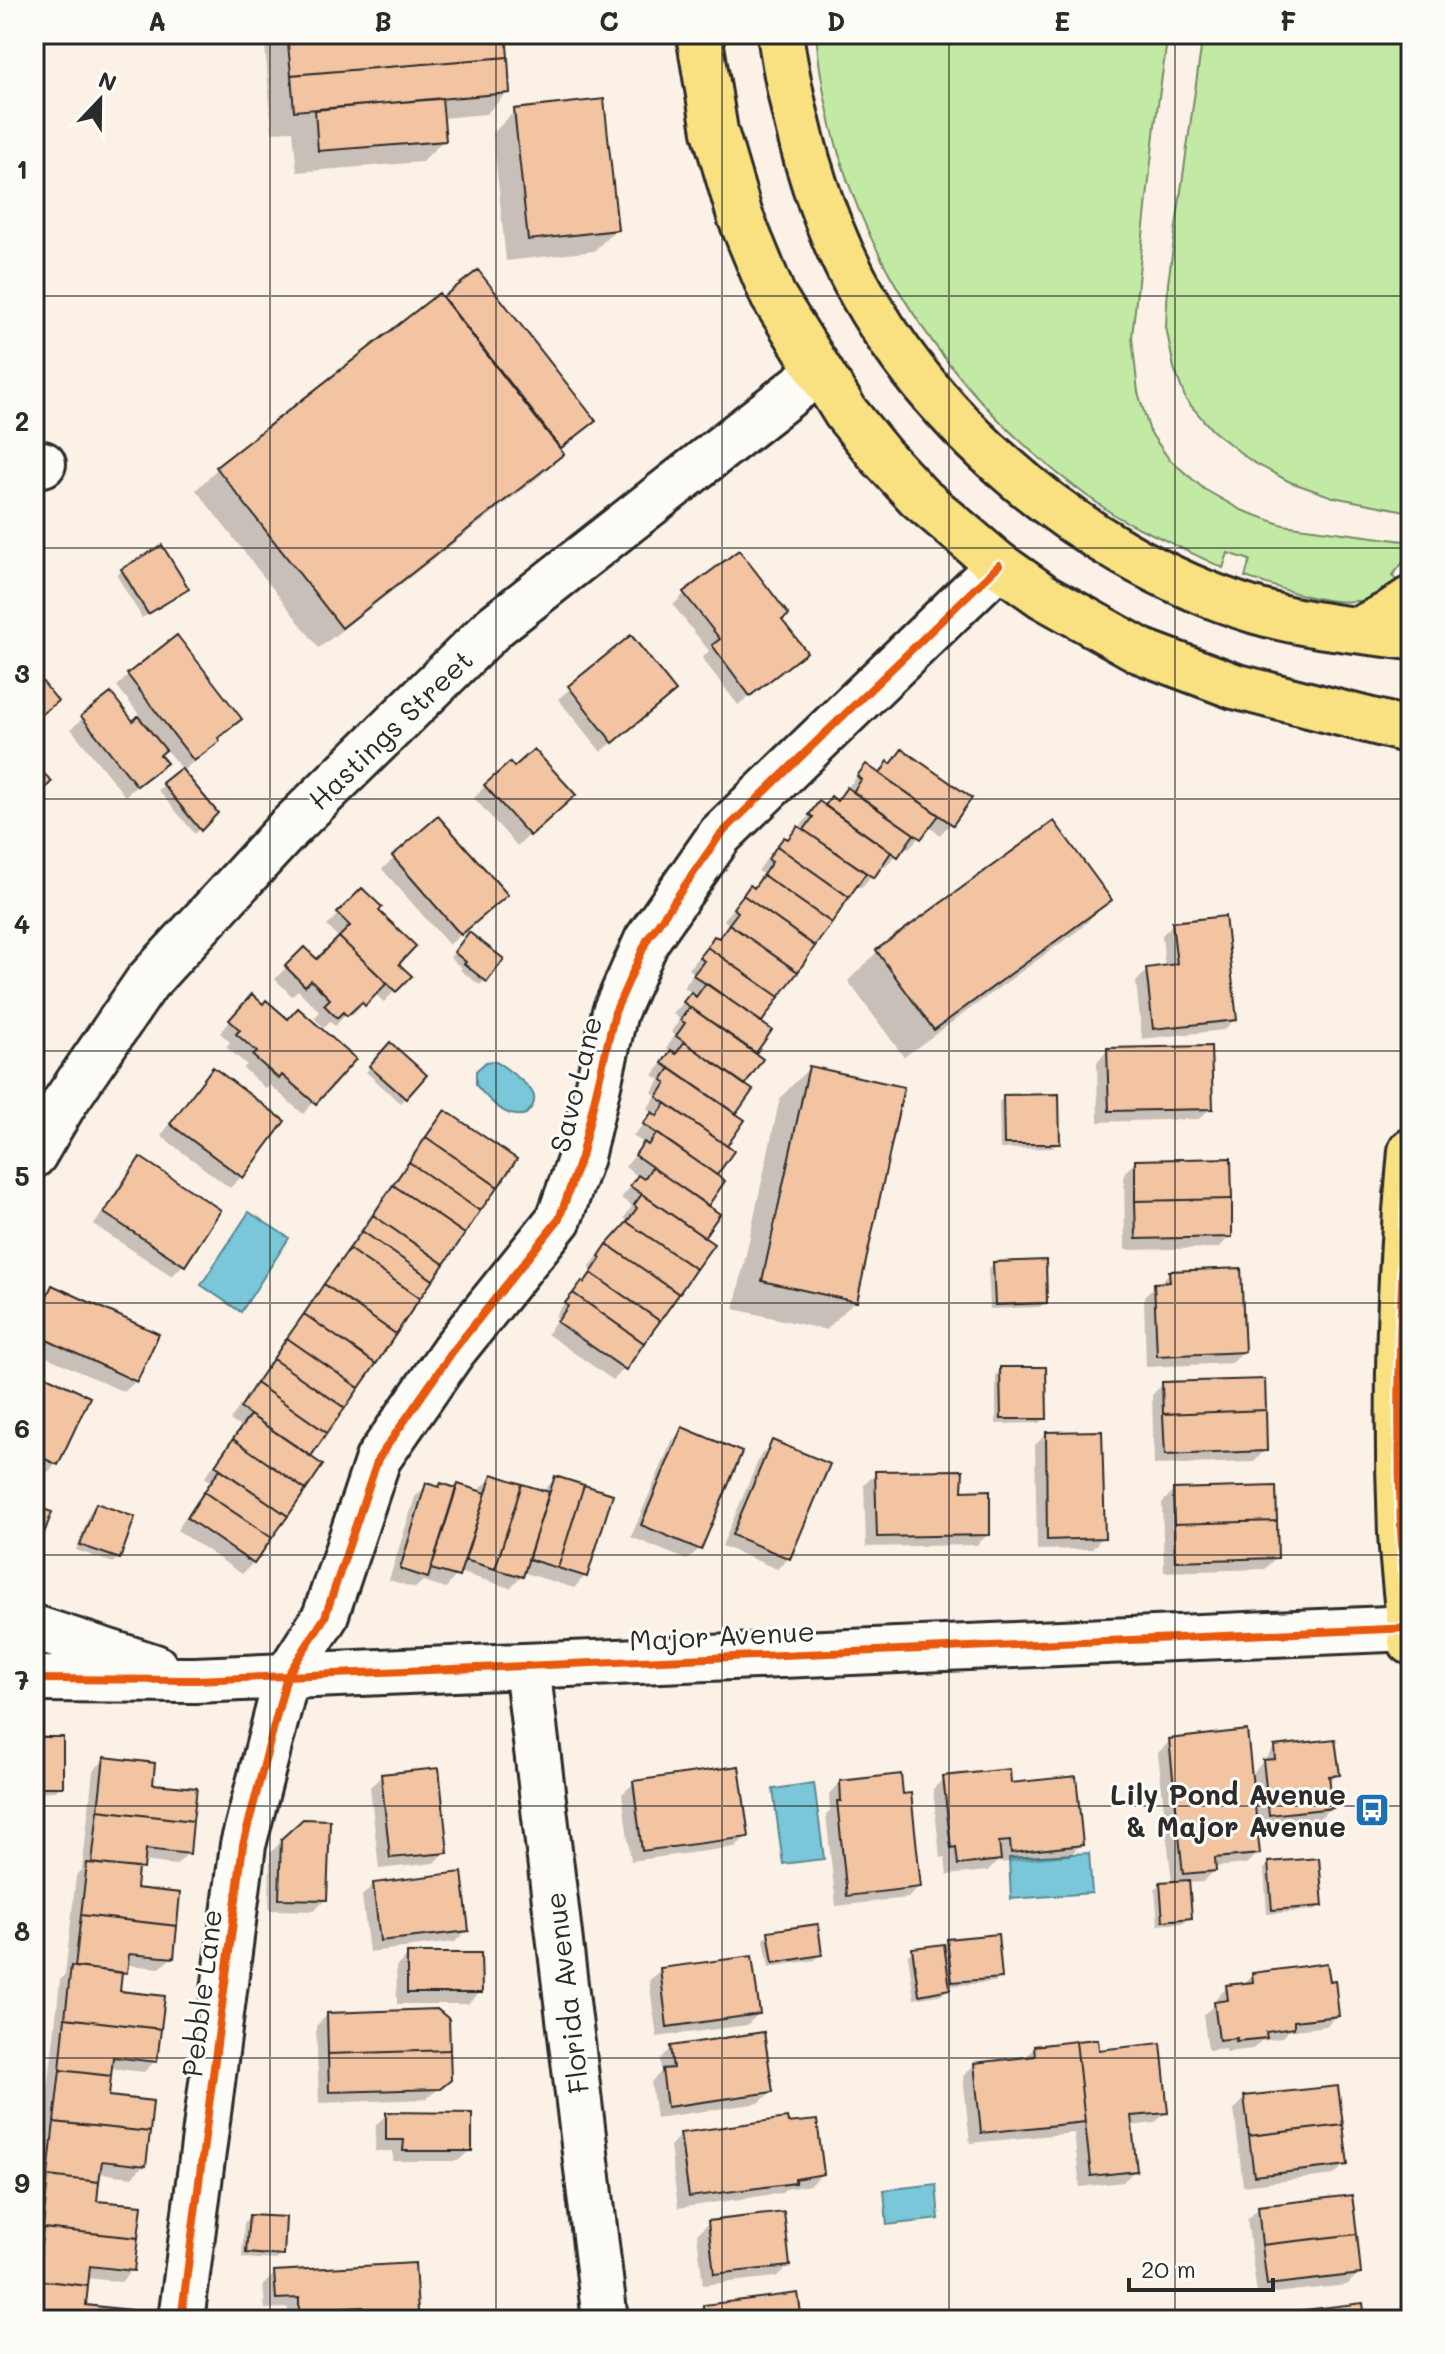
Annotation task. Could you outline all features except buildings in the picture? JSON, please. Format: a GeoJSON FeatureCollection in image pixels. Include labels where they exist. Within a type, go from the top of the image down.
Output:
{"type":"FeatureCollection","features":[{"type":"Feature","properties":{"kind":"main road"},"geometry":{"type":"LineString","coordinates":[[699,34],[715,131],[740,216],[773,296],[846,413],[900,477],[954,529],[999,565],[1043,596],[1141,651],[1234,686],[1411,731]]}},
{"type":"Feature","properties":{"kind":"main road"},"geometry":{"type":"LineString","coordinates":[[780,34],[791,93],[814,182],[831,229],[858,285],[922,382],[997,462],[1042,499],[1093,534],[1144,564],[1201,591],[1257,611],[1309,623],[1411,637]]}},
{"type":"Feature","properties":{"kind":"main road"},"geometry":{"type":"LineString","coordinates":[[1358,630],[1411,599]]}},
{"type":"Feature","properties":{"kind":"main road"},"geometry":{"type":"LineString","coordinates":[[1411,1151],[1400,1362],[1401,1534],[1411,1633]]}},
{"type":"Feature","properties":{"kind":"street","name":"Hastings Street"},"geometry":{"type":"LineString","coordinates":[[34,1155],[65,1102],[147,982],[288,829],[495,626],[818,372]]}},
{"type":"Feature","properties":{"kind":"street","name":"Savo Lane"},"geometry":{"type":"LineString","coordinates":[[287,1676],[325,1617],[378,1459],[453,1351],[559,1219],[581,1157],[615,1012],[647,940],[720,835],[999,565]]}},
{"type":"Feature","properties":{"kind":"street","name":"Major Avenue"},"geometry":{"type":"LineString","coordinates":[[34,1628],[195,1680]]}},
{"type":"Feature","properties":{"kind":"street","name":"Major Avenue"},"geometry":{"type":"LineString","coordinates":[[34,1679],[195,1680],[1411,1633]]}},
{"type":"Feature","properties":{"kind":"street","name":"Florida Avenue"},"geometry":{"type":"LineString","coordinates":[[527,1666],[605,2320]]}},
{"type":"Feature","properties":{"kind":"street","name":"Pebble Lane"},"geometry":{"type":"LineString","coordinates":[[181,2320],[243,1845],[287,1676]]}},
{"type":"Feature","properties":{"kind":"green space"},"geometry":{"type":"Polygon","coordinates":[[[816,34],[1168,34],[1132,337],[1138,392],[1150,432],[1169,459],[1204,489],[1241,510],[1283,525],[1411,542],[1411,553],[1392,576],[1405,588],[1363,601],[1325,600],[1245,577],[1250,560],[1228,553],[1223,568],[1117,517],[1054,470],[1000,421],[951,366],[909,307],[874,244],[847,177],[827,107],[816,34]]]}},
{"type":"Feature","properties":{"kind":"green space"},"geometry":{"type":"Polygon","coordinates":[[[1203,34],[1411,34],[1411,512],[1333,497],[1290,482],[1251,461],[1212,430],[1186,400],[1174,368],[1166,327],[1168,283],[1203,34]]]}},
{"type":"Feature","properties":{"kind":"water"},"geometry":{"type":"Polygon","coordinates":[[[493,1061],[526,1084],[533,1093],[534,1102],[526,1114],[505,1112],[476,1085],[476,1071],[486,1062],[493,1061]]]}},
{"type":"Feature","properties":{"kind":"water"},"geometry":{"type":"Polygon","coordinates":[[[249,1212],[289,1238],[241,1312],[201,1285],[249,1212]]]}},
{"type":"Feature","properties":{"kind":"water"},"geometry":{"type":"Polygon","coordinates":[[[814,1783],[824,1859],[783,1864],[773,1789],[814,1783]]]}},
{"type":"Feature","properties":{"kind":"water"},"geometry":{"type":"Polygon","coordinates":[[[1089,1853],[1092,1893],[1011,1899],[1009,1858],[1089,1853]]]}},
{"type":"Feature","properties":{"kind":"water"},"geometry":{"type":"Polygon","coordinates":[[[936,2184],[939,2219],[887,2225],[884,2190],[936,2184]]]}},
{"type":"Feature","properties":{"kind":"cycle path"},"geometry":{"type":"LineString","coordinates":[[181,2320],[243,1845],[287,1676],[325,1617],[378,1459],[453,1351],[559,1219],[581,1157],[615,1012],[647,940],[720,835],[999,565]]}},
{"type":"Feature","properties":{"kind":"cycle path"},"geometry":{"type":"LineString","coordinates":[[1411,1151],[1402,1293],[1399,1436],[1401,1531],[1411,1642]]}},
{"type":"Feature","properties":{"kind":"cycle path"},"geometry":{"type":"LineString","coordinates":[[34,1679],[195,1680],[1411,1628]]}},
{"type":"Feature","properties":{"kind":"place","name":"Lily Pond Avenue & Major Avenue"},"geometry":{"type":"Point","coordinates":[1372,1810]}}]}
